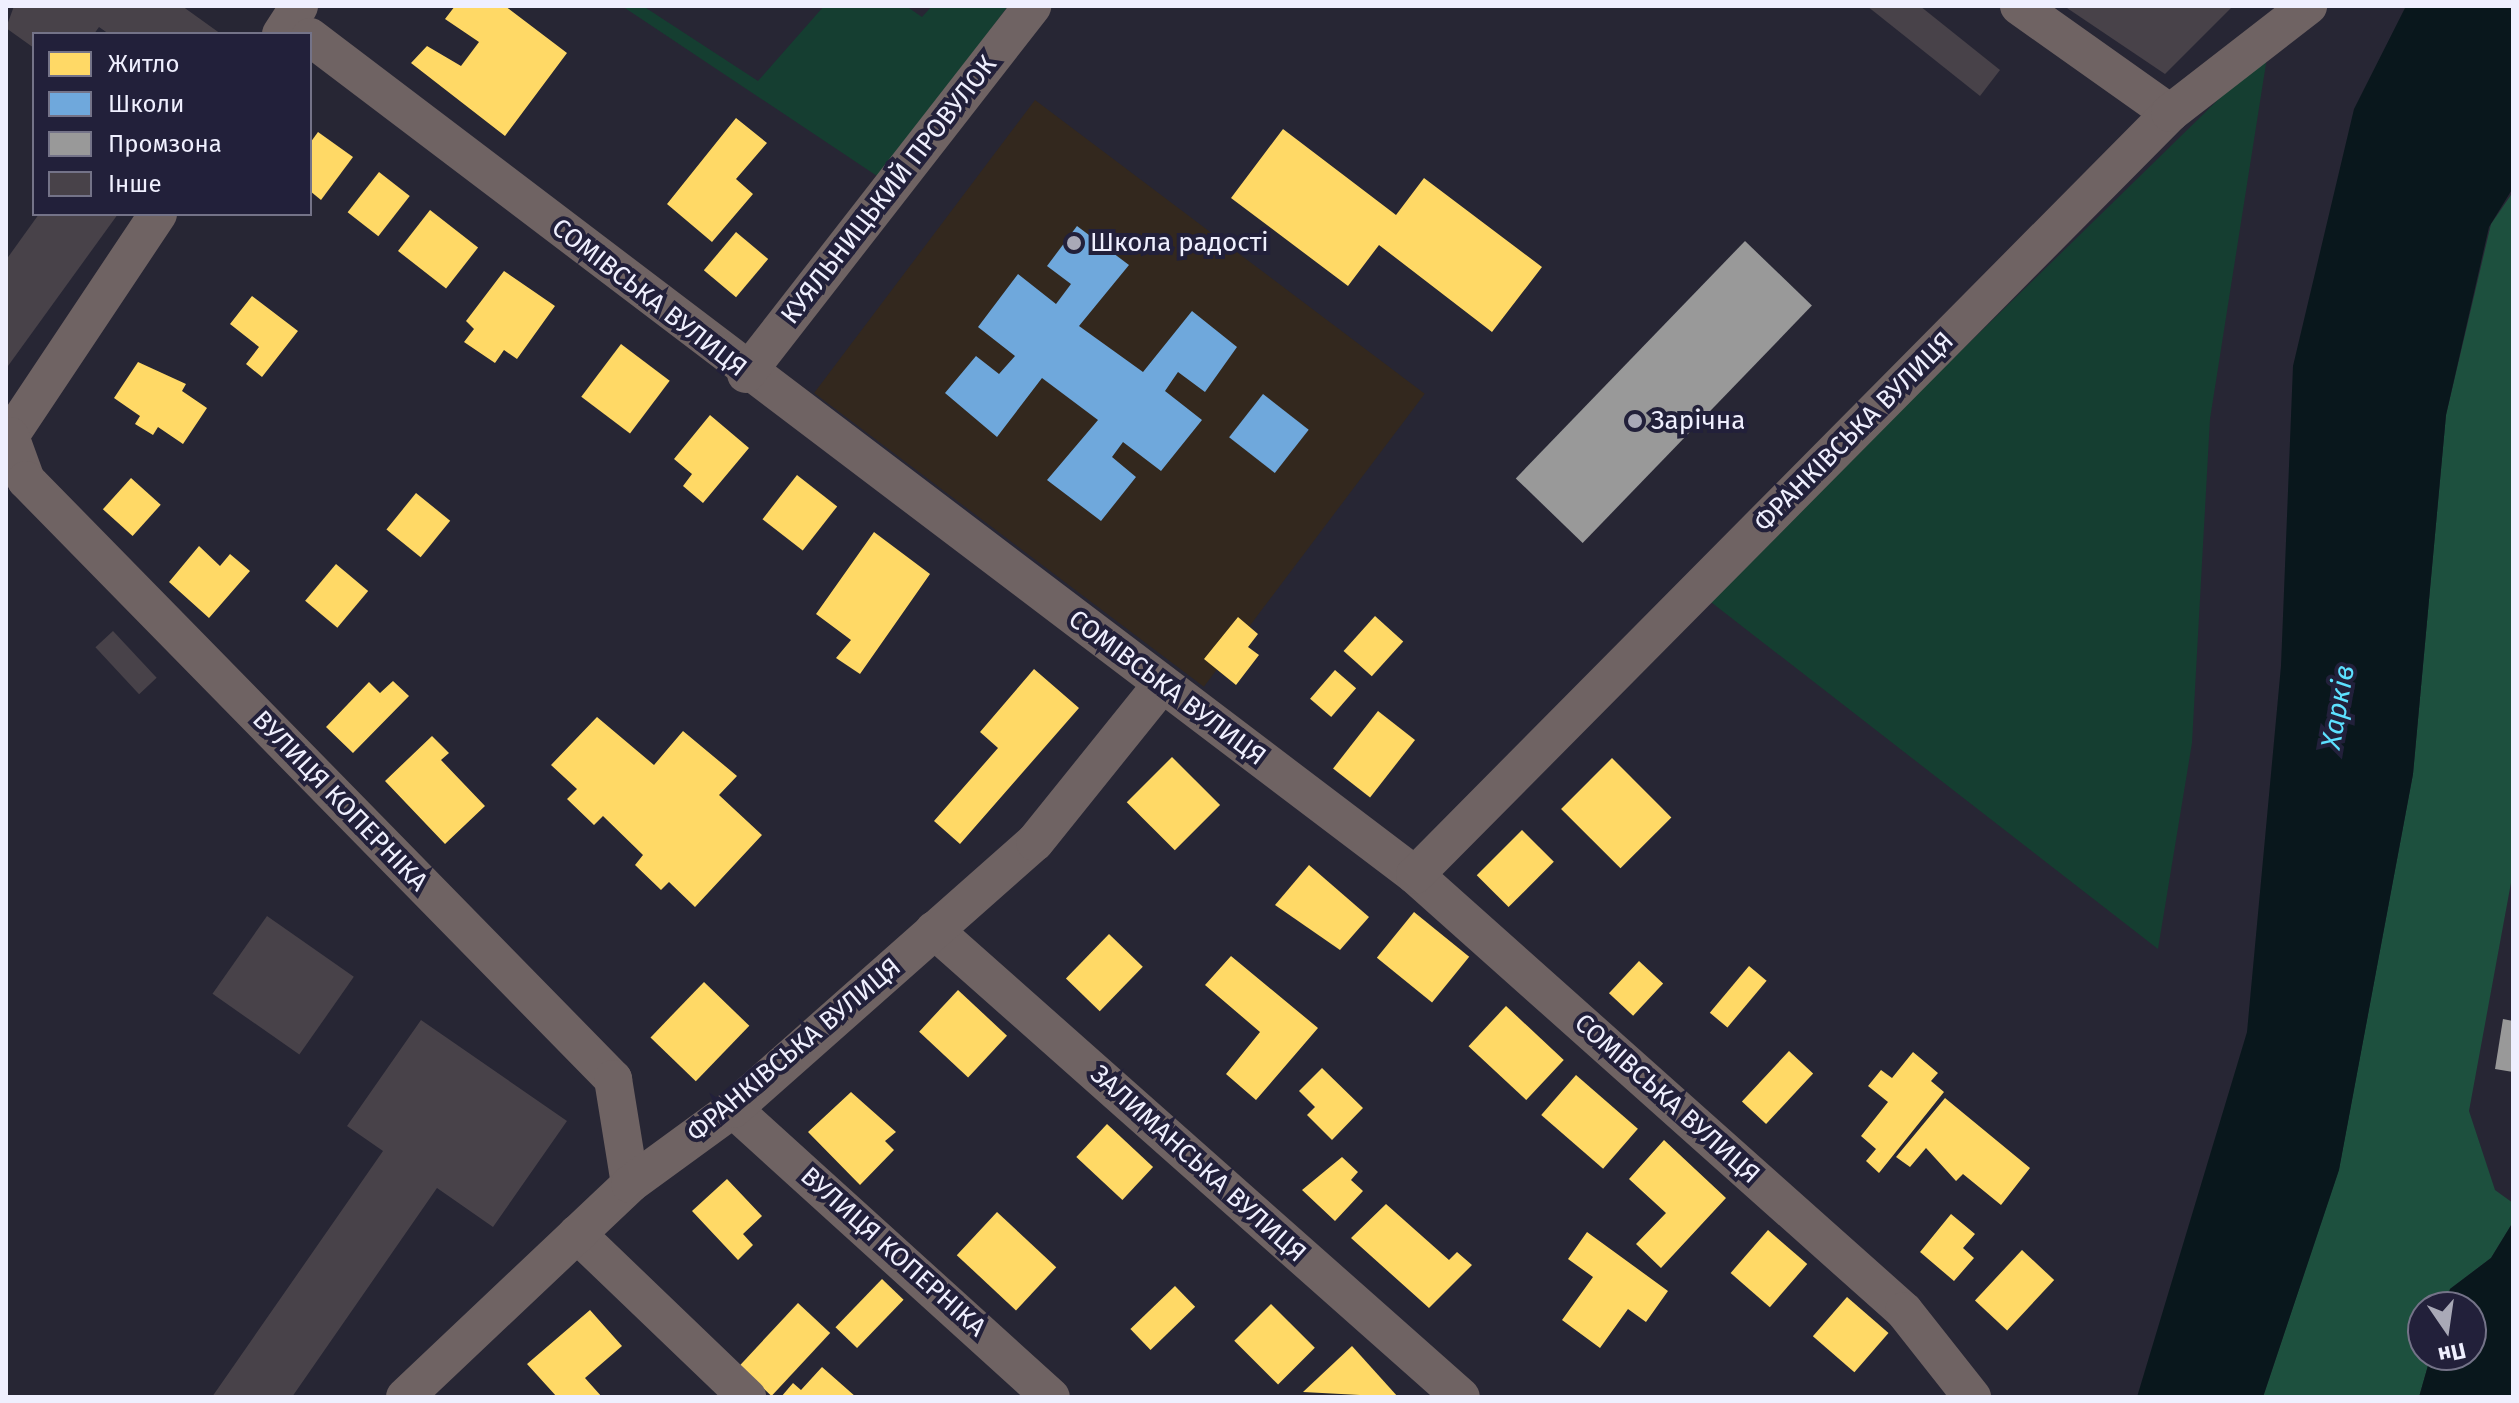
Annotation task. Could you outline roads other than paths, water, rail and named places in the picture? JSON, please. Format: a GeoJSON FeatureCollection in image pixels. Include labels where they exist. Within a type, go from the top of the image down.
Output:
{"type":"FeatureCollection","features":[{"type":"Feature","properties":{"kind":"street","name":"КУЯЛЬНИЦЬКИЙ ПРОВУЛОК"},"geometry":{"type":"LineString","coordinates":[[746,374],[1032,6]]}},
{"type":"Feature","properties":{"kind":"street"},"geometry":{"type":"LineString","coordinates":[[2019,6],[2170,113]]}},
{"type":"Feature","properties":{"kind":"street","name":"ФРАНКІВСЬКА ВУЛИЦЯ"},"geometry":{"type":"LineString","coordinates":[[1415,875],[2170,113],[2308,6]]}},
{"type":"Feature","properties":{"kind":"street","name":"СОМІВСЬКА ВУЛИЦЯ"},"geometry":{"type":"LineString","coordinates":[[312,39],[746,374],[1415,875],[1904,1311],[1972,1397]]}},
{"type":"Feature","properties":{"kind":"street","name":"ВУЛИЦЯ КОПЕРНІКА"},"geometry":{"type":"LineString","coordinates":[[157,216],[10,436],[26,480],[613,1079],[630,1184]]}},
{"type":"Feature","properties":{"kind":"street","name":"ФРАНКІВСЬКА ВУЛИЦЯ"},"geometry":{"type":"LineString","coordinates":[[405,1397],[630,1184],[733,1109],[1035,842],[1162,684]]}},
{"type":"Feature","properties":{"kind":"street","name":"ЗАЛИМАНСЬКА ВУЛИЦЯ"},"geometry":{"type":"LineString","coordinates":[[934,930],[1461,1397]]}},
{"type":"Feature","properties":{"kind":"street","name":"ВУЛИЦЯ КОПЕРНІКА"},"geometry":{"type":"LineString","coordinates":[[733,1109],[1051,1397]]}},
{"type":"Feature","properties":{"kind":"street"},"geometry":{"type":"LineString","coordinates":[[577,1234],[747,1397]]}},
{"type":"Feature","properties":{"kind":"water","name":"Харків"},"geometry":{"type":"Polygon","coordinates":[[[2406,6],[2513,6],[2513,188],[2489,227],[2446,415],[2413,774],[2339,1170],[2263,1397],[2137,1397],[2247,1032],[2281,666],[2293,366],[2354,109],[2406,6]]]}},
{"type":"Feature","properties":{"kind":"water"},"geometry":{"type":"Polygon","coordinates":[[[2513,1222],[2513,1397],[2419,1397],[2426,1371],[2487,1371],[2487,1291],[2449,1291],[2491,1258],[2513,1222]]]}},
{"type":"Feature","properties":{"kind":"place","name":"Школа радості"},"geometry":{"type":"Point","coordinates":[1074,243]}},
{"type":"Feature","properties":{"kind":"place","name":"Зарічна"},"geometry":{"type":"Point","coordinates":[1635,421]}}]}
